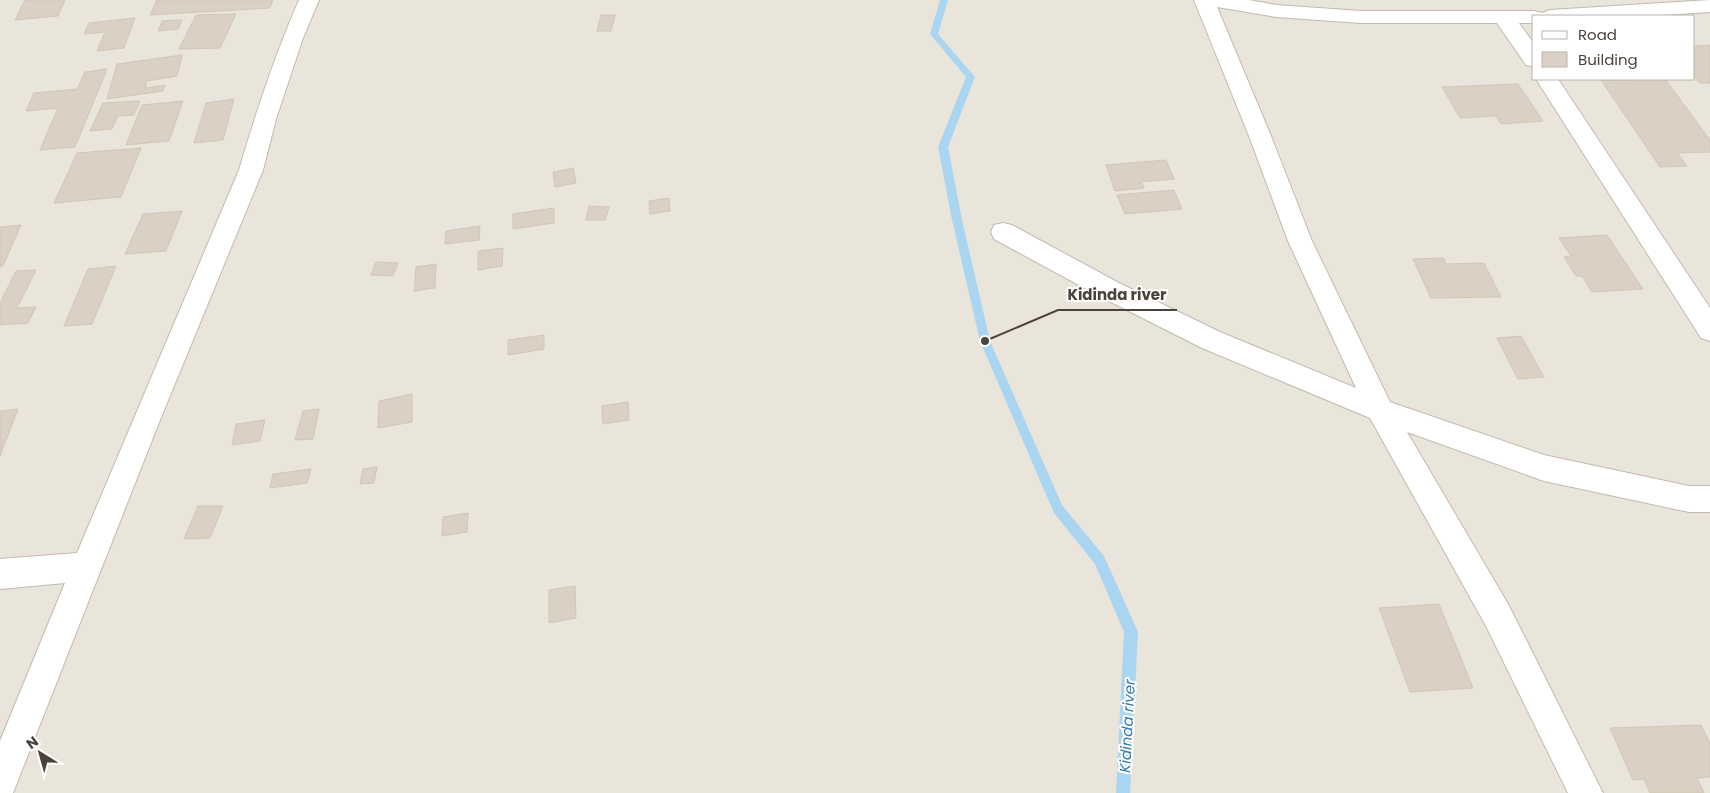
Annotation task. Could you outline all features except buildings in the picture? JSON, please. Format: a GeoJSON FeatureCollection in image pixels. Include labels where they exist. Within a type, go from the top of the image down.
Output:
{"type":"FeatureCollection","features":[{"type":"Feature","properties":{"kind":"street"},"geometry":{"type":"LineString","coordinates":[[0,783],[146,420],[251,170],[280,74],[309,0]]}},
{"type":"Feature","properties":{"kind":"street"},"geometry":{"type":"LineString","coordinates":[[1204,0],[1260,136],[1300,241],[1380,410],[1497,615],[1586,793]]}},
{"type":"Feature","properties":{"kind":"street"},"geometry":{"type":"LineString","coordinates":[[1212,0],[1276,11],[1361,17],[1532,17]]}},
{"type":"Feature","properties":{"kind":"street"},"geometry":{"type":"LineString","coordinates":[[1566,15],[1710,6]]}},
{"type":"Feature","properties":{"kind":"street"},"geometry":{"type":"LineString","coordinates":[[1504,18],[1532,57]]}},
{"type":"Feature","properties":{"kind":"street"},"geometry":{"type":"LineString","coordinates":[[1548,80],[1710,330]]}},
{"type":"Feature","properties":{"kind":"street"},"geometry":{"type":"LineString","coordinates":[[1002,232],[1110,290],[1211,340],[1380,410],[1544,468],[1689,499],[1710,499]]}},
{"type":"Feature","properties":{"kind":"street"},"geometry":{"type":"LineString","coordinates":[[0,574],[87,567]]}},
{"type":"Feature","properties":{"kind":"shaded area"},"geometry":{"type":"Polygon","coordinates":[[[0,0],[1710,0],[1710,793],[0,793],[0,0]]]}},
{"type":"Feature","properties":{"kind":"waterway","name":"Kidinda river"},"geometry":{"type":"LineString","coordinates":[[944,0],[934,34],[971,77],[943,147],[957,220],[985,341],[1058,509],[1100,560],[1131,632],[1123,793]]}},
{"type":"Feature","properties":{"kind":"place","name":"Kidinda river"},"geometry":{"type":"Point","coordinates":[985,341]}}]}
